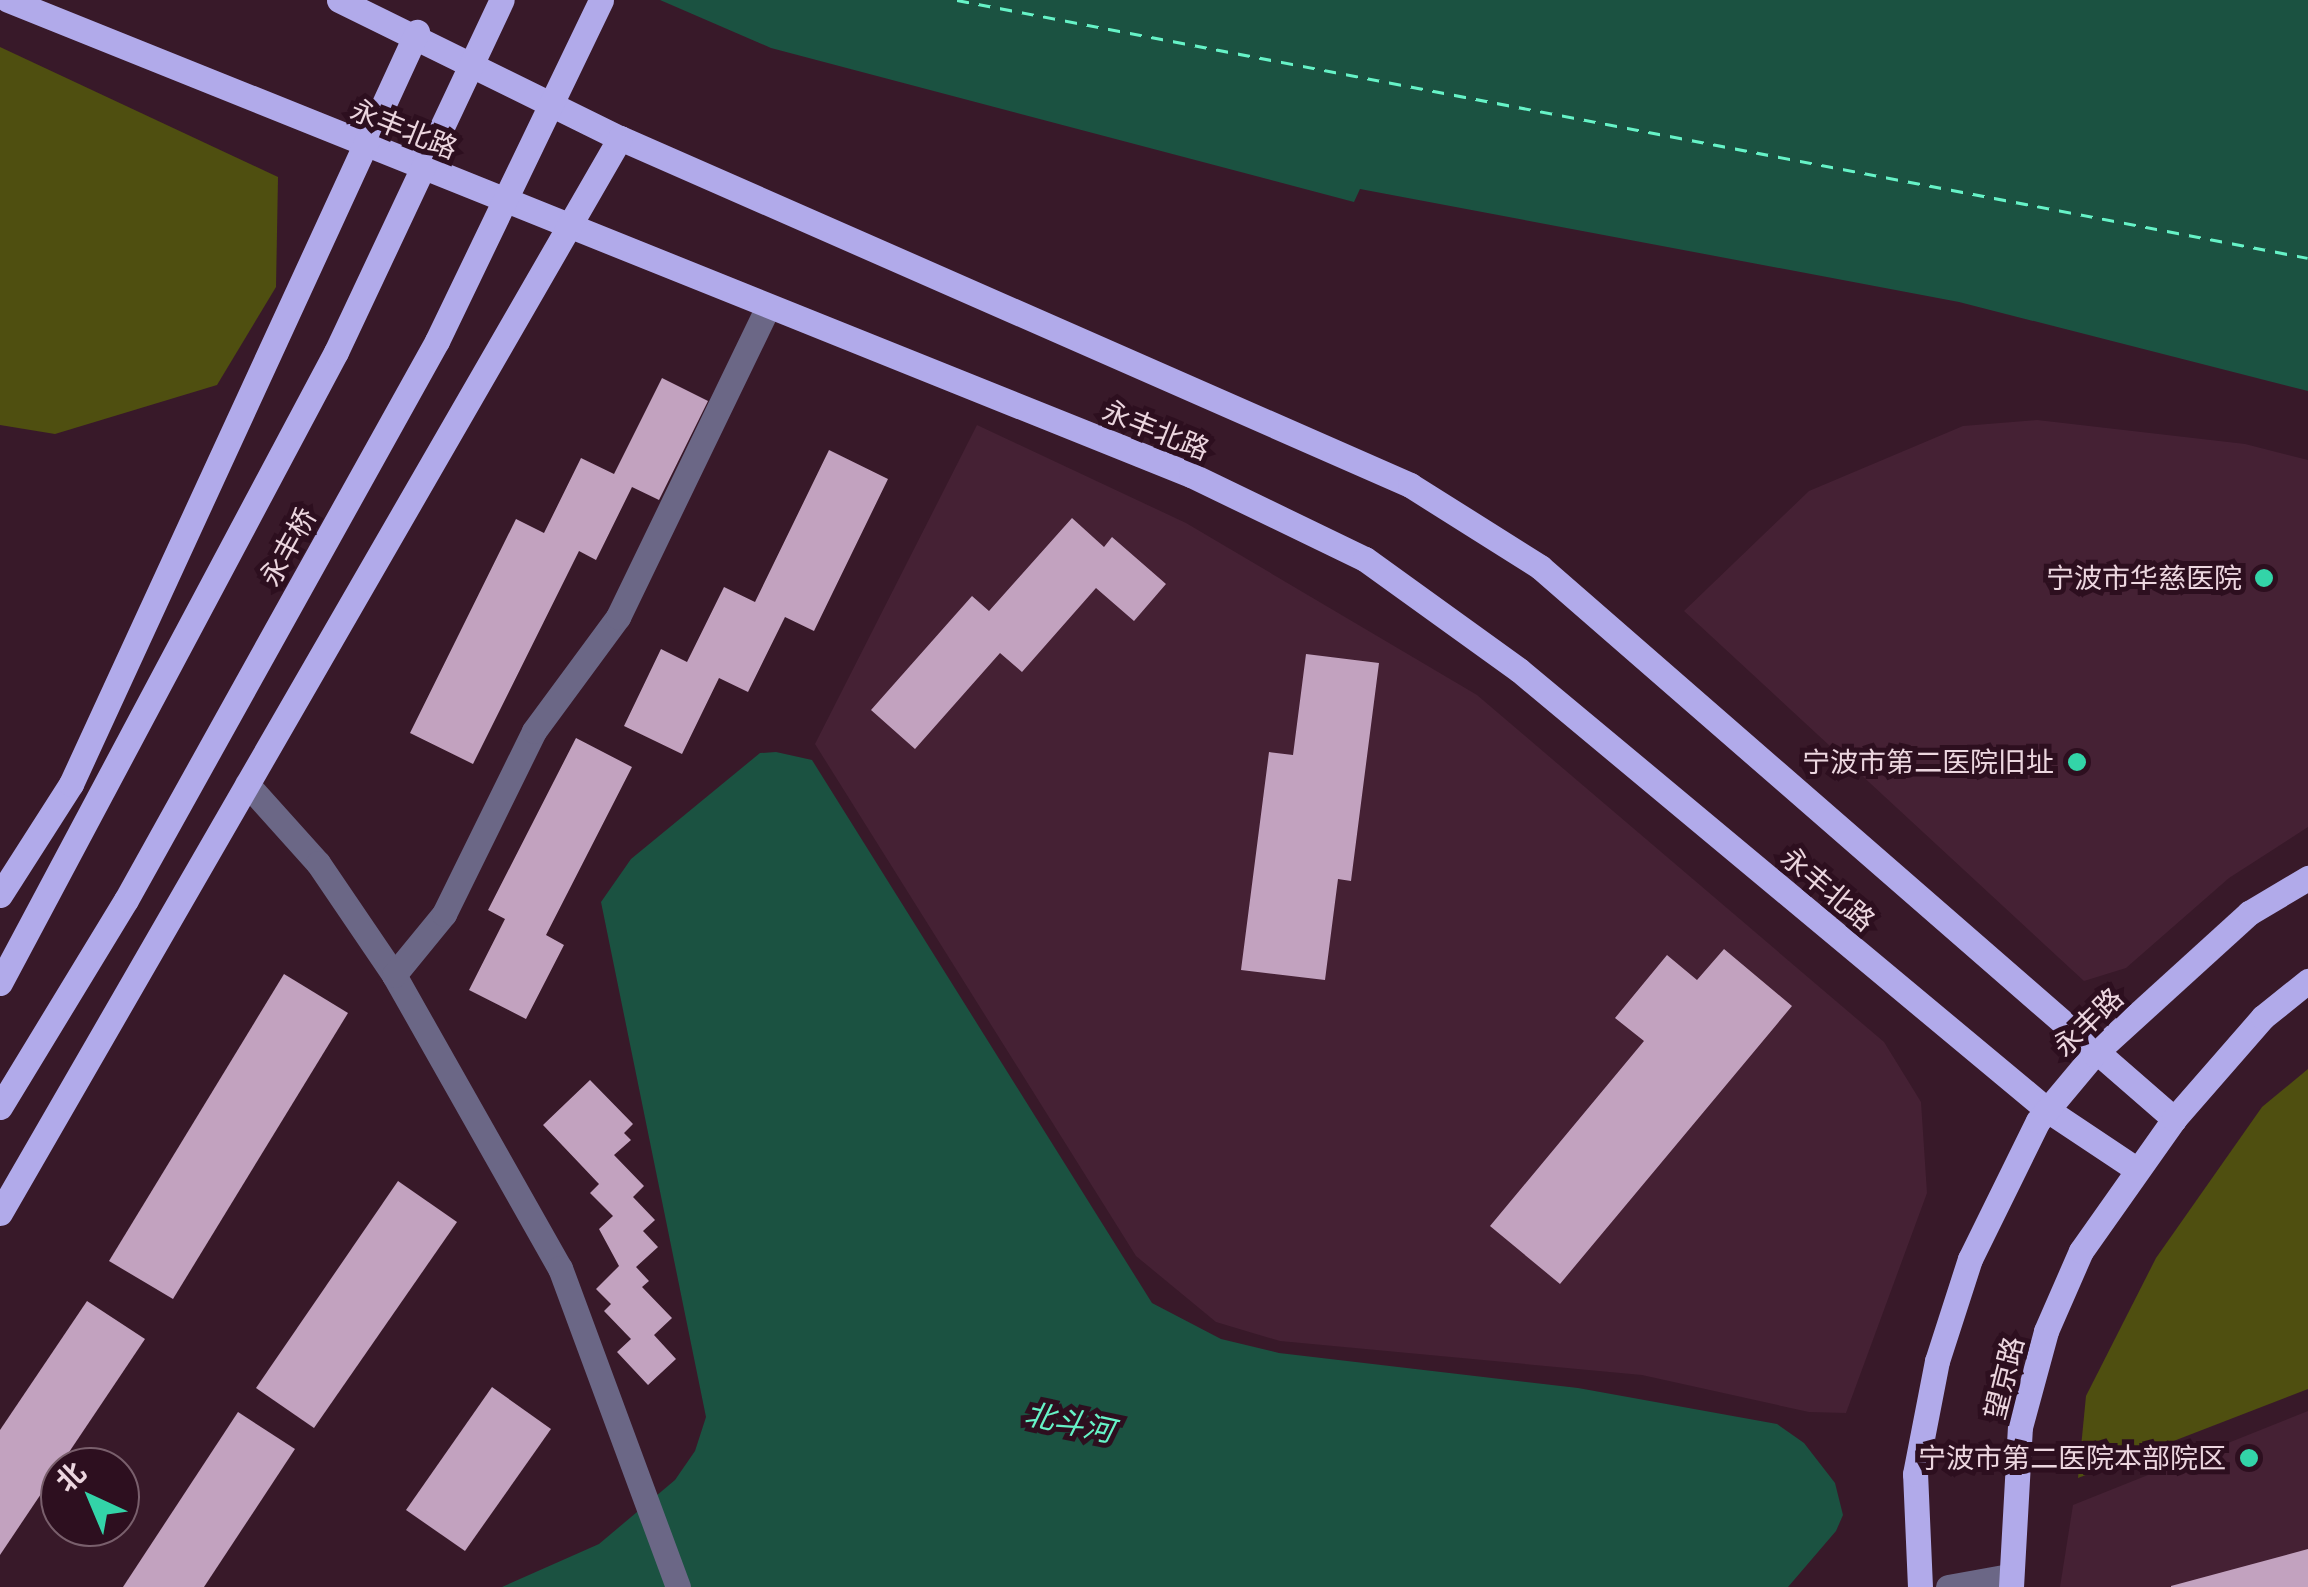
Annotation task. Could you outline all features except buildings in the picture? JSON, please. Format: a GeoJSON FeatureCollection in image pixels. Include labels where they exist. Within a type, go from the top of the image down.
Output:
{"type":"FeatureCollection","features":[{"type":"Feature","properties":{"kind":"main road","name":"永丰北路"},"geometry":{"type":"LineString","coordinates":[[8,0],[1191,475],[1365,559],[1519,670],[2046,1109],[2136,1169]]}},
{"type":"Feature","properties":{"kind":"main road","name":"永丰北路"},"geometry":{"type":"LineString","coordinates":[[339,0],[417,32],[620,138],[1410,485],[1540,568],[2094,1054],[2174,1118]]}},
{"type":"Feature","properties":{"kind":"main road","name":"永丰桥"},"geometry":{"type":"LineString","coordinates":[[0,983],[336,352],[502,0]]}},
{"type":"Feature","properties":{"kind":"main road","name":"永丰桥"},"geometry":{"type":"LineString","coordinates":[[0,1107],[126,900],[438,341],[601,0]]}},
{"type":"Feature","properties":{"kind":"main road"},"geometry":{"type":"LineString","coordinates":[[0,895],[71,784],[370,148],[417,32]]}},
{"type":"Feature","properties":{"kind":"main road"},"geometry":{"type":"LineString","coordinates":[[0,1213],[620,138]]}},
{"type":"Feature","properties":{"kind":"main road","name":"永丰路"},"geometry":{"type":"LineString","coordinates":[[1920,1587],[1914,1474],[1937,1361],[1970,1259],[2046,1109],[2094,1054],[2248,914],[2308,878]]}},
{"type":"Feature","properties":{"kind":"main road"},"geometry":{"type":"LineString","coordinates":[[2136,1169],[2174,1118],[2263,1018],[2308,982]]}},
{"type":"Feature","properties":{"kind":"main road","name":"望京路"},"geometry":{"type":"LineString","coordinates":[[2010,1582],[2020,1427],[2046,1331],[2081,1251],[2136,1169]]}},
{"type":"Feature","properties":{"kind":"street"},"geometry":{"type":"LineString","coordinates":[[394,975],[444,914],[534,731],[618,617],[768,307]]}},
{"type":"Feature","properties":{"kind":"street"},"geometry":{"type":"LineString","coordinates":[[247,784],[318,862],[394,975],[560,1268],[678,1587]]}},
{"type":"Feature","properties":{"kind":"street"},"geometry":{"type":"LineString","coordinates":[[1948,1587],[2010,1582]]}},
{"type":"Feature","properties":{"kind":"shaded area"},"geometry":{"type":"Polygon","coordinates":[[[0,47],[278,177],[276,287],[217,385],[55,434],[0,425],[0,47]]]}},
{"type":"Feature","properties":{"kind":"shaded area","name":"宁波市第二医院旧址"},"geometry":{"type":"Polygon","coordinates":[[[2037,420],[2245,444],[2308,460],[2308,827],[2229,878],[2126,968],[2084,981],[1684,611],[1809,491],[1963,426],[2037,420]]]}},
{"type":"Feature","properties":{"kind":"shaded area"},"geometry":{"type":"Polygon","coordinates":[[[977,425],[1186,523],[1477,695],[1884,1042],[1921,1102],[1927,1193],[1846,1413],[1809,1412],[1642,1375],[1280,1341],[1216,1322],[1136,1256],[815,744],[977,425]]]}},
{"type":"Feature","properties":{"kind":"shaded area"},"geometry":{"type":"Polygon","coordinates":[[[2308,1069],[2308,1389],[2078,1478],[2086,1396],[2156,1258],[2262,1107],[2308,1069]]]}},
{"type":"Feature","properties":{"kind":"shaded area","name":"宁波市第二医院本部院区"},"geometry":{"type":"Polygon","coordinates":[[[2308,1411],[2308,1587],[2060,1587],[2073,1505],[2308,1411]]]}},
{"type":"Feature","properties":{"kind":"water"},"geometry":{"type":"Polygon","coordinates":[[[660,0],[2308,0],[2308,391],[1959,302],[1360,189],[1354,202],[771,48],[660,0]]]}},
{"type":"Feature","properties":{"kind":"water","name":"北斗河"},"geometry":{"type":"Polygon","coordinates":[[[776,752],[812,760],[1152,1303],[1221,1339],[1279,1353],[1578,1388],[1777,1424],[1804,1443],[1835,1483],[1843,1515],[1836,1531],[1788,1587],[502,1587],[599,1544],[675,1480],[695,1451],[706,1417],[601,902],[631,859],[760,753],[776,752]]]}},
{"type":"Feature","properties":{"kind":"ferry route"},"geometry":{"type":"LineString","coordinates":[[957,0],[2308,258]]}},
{"type":"Feature","properties":{"kind":"place","name":"宁波市华慈医院"},"geometry":{"type":"Point","coordinates":[2264,578]}},
{"type":"Feature","properties":{"kind":"place","name":"宁波市第二医院旧址"},"geometry":{"type":"Point","coordinates":[2077,762]}},
{"type":"Feature","properties":{"kind":"place","name":"宁波市第二医院本部院区"},"geometry":{"type":"Point","coordinates":[2249,1458]}}]}
